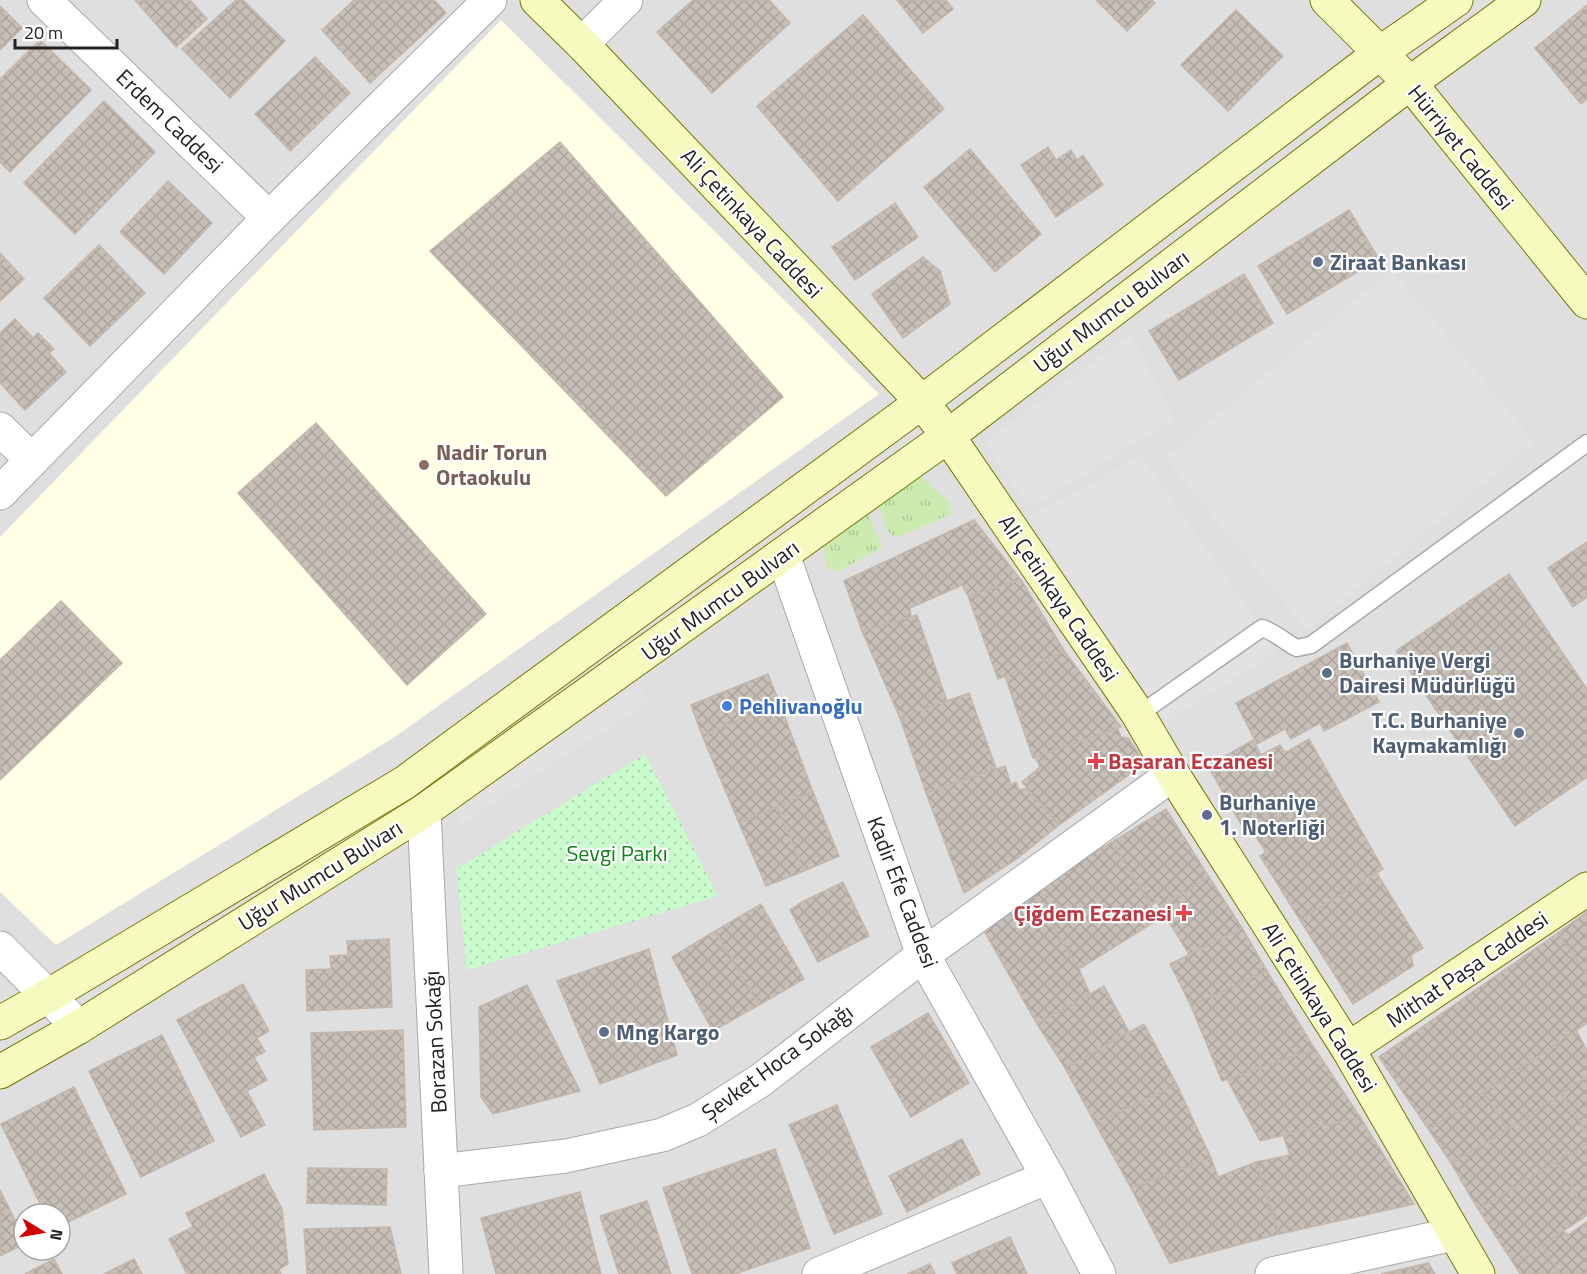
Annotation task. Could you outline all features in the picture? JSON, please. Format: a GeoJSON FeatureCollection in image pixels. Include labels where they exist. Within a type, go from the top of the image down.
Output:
{"type":"FeatureCollection","features":[{"type":"Feature","properties":{"kind":"street","name":"Erdem Caddesi"},"geometry":{"type":"LineString","coordinates":[[44,0],[269,218]]}},
{"type":"Feature","properties":{"kind":"street"},"geometry":{"type":"LineString","coordinates":[[0,493],[269,218],[490,0]]}},
{"type":"Feature","properties":{"kind":"street","name":"Ali Çetinkaya Caddesi"},"geometry":{"type":"LineString","coordinates":[[537,0],[582,44],[922,402],[948,436],[1136,711],[1174,776],[1348,1049],[1478,1274]]}},
{"type":"Feature","properties":{"kind":"street"},"geometry":{"type":"LineString","coordinates":[[582,44],[626,0]]}},
{"type":"Feature","properties":{"kind":"street","name":"Hürriyet Caddesi"},"geometry":{"type":"LineString","coordinates":[[1327,0],[1410,83],[1587,302]]}},
{"type":"Feature","properties":{"kind":"street","name":"Uğur Mumcu Bulvarı"},"geometry":{"type":"LineString","coordinates":[[0,1023],[404,783],[922,402],[1380,53],[1456,0]]}},
{"type":"Feature","properties":{"kind":"street","name":"Uğur Mumcu Bulvarı"},"geometry":{"type":"LineString","coordinates":[[0,1072],[79,1027],[424,811],[948,436],[1410,83],[1524,0]]}},
{"type":"Feature","properties":{"kind":"street"},"geometry":{"type":"LineString","coordinates":[[0,429],[32,460]]}},
{"type":"Feature","properties":{"kind":"street","name":"Kadir Efe Caddesi"},"geometry":{"type":"LineString","coordinates":[[783,555],[923,955],[1048,1177],[1099,1274]]}},
{"type":"Feature","properties":{"kind":"street","name":"Şevket Hoca Sokağı"},"geometry":{"type":"LineString","coordinates":[[441,1171],[566,1156],[662,1135],[699,1120],[761,1080],[923,955],[1162,782],[1174,776]]}},
{"type":"Feature","properties":{"kind":"street","name":"Borazan Sokağı"},"geometry":{"type":"LineString","coordinates":[[424,811],[446,1274]]}},
{"type":"Feature","properties":{"kind":"street","name":"Mithat Paşa Caddesi"},"geometry":{"type":"LineString","coordinates":[[1348,1049],[1587,889]]}},
{"type":"Feature","properties":{"kind":"street"},"geometry":{"type":"LineString","coordinates":[[0,948],[79,1027]]}},
{"type":"Feature","properties":{"kind":"street"},"geometry":{"type":"LineString","coordinates":[[819,1274],[1048,1177]]}},
{"type":"Feature","properties":{"kind":"street"},"geometry":{"type":"LineString","coordinates":[[1272,1274],[1454,1234]]}},
{"type":"Feature","properties":{"kind":"lane"},"geometry":{"type":"LineString","coordinates":[[1136,711],[1151,706],[1262,628],[1272,631],[1282,641],[1297,648],[1311,645],[1587,443]]}},
{"type":"Feature","properties":{"kind":"shaded area"},"geometry":{"type":"Polygon","coordinates":[[[0,0],[1587,0],[1587,1274],[0,1274],[0,0]]]}},
{"type":"Feature","properties":{"kind":"shaded area","name":"Nadir Torun Ortaokulu"},"geometry":{"type":"Polygon","coordinates":[[[501,20],[879,394],[393,738],[56,945],[0,892],[0,537],[501,20]]]}},
{"type":"Feature","properties":{"kind":"shaded area"},"geometry":{"type":"Polygon","coordinates":[[[1392,270],[1534,442],[1307,630],[1165,458],[1392,270]]]}},
{"type":"Feature","properties":{"kind":"shaded area"},"geometry":{"type":"Polygon","coordinates":[[[1131,334],[1174,419],[1031,508],[992,456],[988,445],[992,436],[1131,334]]]}},
{"type":"Feature","properties":{"kind":"shaded area"},"geometry":{"type":"Polygon","coordinates":[[[1141,456],[1262,628],[1274,654],[1167,721],[1151,706],[1029,517],[1141,456]]]}},
{"type":"Feature","properties":{"kind":"shaded area"},"geometry":{"type":"Polygon","coordinates":[[[638,685],[649,702],[462,823],[451,806],[638,685]]]}},
{"type":"Feature","properties":{"kind":"green space"},"geometry":{"type":"Polygon","coordinates":[[[920,475],[950,504],[952,513],[900,537],[893,536],[887,530],[877,499],[920,475]]]}},
{"type":"Feature","properties":{"kind":"green space"},"geometry":{"type":"Polygon","coordinates":[[[866,508],[882,547],[839,571],[827,569],[823,543],[866,508]]]}},
{"type":"Feature","properties":{"kind":"green space","name":"Sevgi Parkı"},"geometry":{"type":"Polygon","coordinates":[[[645,754],[718,896],[467,970],[456,869],[645,754]]]}},
{"type":"Feature","properties":{"kind":"building"},"geometry":{"type":"Polygon","coordinates":[[[135,0],[190,0],[207,19],[176,47],[135,0]]]}},
{"type":"Feature","properties":{"kind":"building"},"geometry":{"type":"Polygon","coordinates":[[[236,0],[243,0],[285,41],[230,98],[182,49],[236,0]]]}},
{"type":"Feature","properties":{"kind":"building"},"geometry":{"type":"Polygon","coordinates":[[[354,0],[434,0],[446,13],[370,83],[322,30],[354,0]]]}},
{"type":"Feature","properties":{"kind":"building"},"geometry":{"type":"Polygon","coordinates":[[[693,0],[769,0],[790,23],[712,93],[657,32],[693,0]]]}},
{"type":"Feature","properties":{"kind":"building"},"geometry":{"type":"Polygon","coordinates":[[[897,0],[946,0],[953,9],[923,33],[897,0]]]}},
{"type":"Feature","properties":{"kind":"building"},"geometry":{"type":"Polygon","coordinates":[[[1096,0],[1152,0],[1155,3],[1127,31],[1096,0]]]}},
{"type":"Feature","properties":{"kind":"building"},"geometry":{"type":"Polygon","coordinates":[[[1587,5],[1587,99],[1581,104],[1535,48],[1587,5]]]}},
{"type":"Feature","properties":{"kind":"building"},"geometry":{"type":"Polygon","coordinates":[[[0,6],[22,28],[0,50],[0,6]]]}},
{"type":"Feature","properties":{"kind":"building"},"geometry":{"type":"Polygon","coordinates":[[[1236,10],[1283,56],[1228,111],[1181,65],[1236,10]]]}},
{"type":"Feature","properties":{"kind":"building"},"geometry":{"type":"Polygon","coordinates":[[[863,15],[944,109],[838,201],[757,106],[863,15]]]}},
{"type":"Feature","properties":{"kind":"building"},"geometry":{"type":"Polygon","coordinates":[[[40,40],[91,90],[10,172],[0,162],[0,79],[40,40]]]}},
{"type":"Feature","properties":{"kind":"building"},"geometry":{"type":"Polygon","coordinates":[[[315,57],[350,93],[290,151],[255,114],[315,57]]]}},
{"type":"Feature","properties":{"kind":"building"},"geometry":{"type":"Polygon","coordinates":[[[104,101],[155,152],[75,234],[24,183],[104,101]]]}},
{"type":"Feature","properties":{"kind":"building"},"geometry":{"type":"Polygon","coordinates":[[[560,142],[783,397],[666,496],[430,251],[560,142]]]}},
{"type":"Feature","properties":{"kind":"building"},"geometry":{"type":"Polygon","coordinates":[[[1048,147],[1056,160],[1071,150],[1077,160],[1083,155],[1103,185],[1056,217],[1021,165],[1048,147]]]}},
{"type":"Feature","properties":{"kind":"building"},"geometry":{"type":"Polygon","coordinates":[[[970,149],[1041,234],[995,272],[924,187],[970,149]]]}},
{"type":"Feature","properties":{"kind":"building"},"geometry":{"type":"Polygon","coordinates":[[[168,181],[212,223],[164,274],[120,232],[168,181]]]}},
{"type":"Feature","properties":{"kind":"building"},"geometry":{"type":"Polygon","coordinates":[[[895,203],[918,237],[855,280],[832,247],[895,203]]]}},
{"type":"Feature","properties":{"kind":"building","name":"Ziraat Bankası"},"geometry":{"type":"Polygon","coordinates":[[[1349,210],[1379,259],[1287,314],[1258,266],[1349,210]]]}},
{"type":"Feature","properties":{"kind":"building"},"geometry":{"type":"Polygon","coordinates":[[[99,245],[145,293],[90,346],[44,298],[99,245]]]}},
{"type":"Feature","properties":{"kind":"building"},"geometry":{"type":"Polygon","coordinates":[[[0,253],[24,279],[0,301],[0,253]]]}},
{"type":"Feature","properties":{"kind":"building"},"geometry":{"type":"Polygon","coordinates":[[[923,257],[940,271],[950,304],[903,338],[872,294],[923,257]]]}},
{"type":"Feature","properties":{"kind":"building"},"geometry":{"type":"Polygon","coordinates":[[[1244,274],[1273,323],[1179,380],[1149,331],[1244,274]]]}},
{"type":"Feature","properties":{"kind":"building"},"geometry":{"type":"Polygon","coordinates":[[[15,319],[33,338],[38,333],[54,349],[49,353],[66,372],[25,410],[0,383],[0,333],[15,319]]]}},
{"type":"Feature","properties":{"kind":"building"},"geometry":{"type":"Polygon","coordinates":[[[316,423],[486,614],[407,685],[238,493],[316,423]]]}},
{"type":"Feature","properties":{"kind":"building"},"geometry":{"type":"Polygon","coordinates":[[[974,520],[1021,580],[968,596],[962,585],[910,608],[911,617],[862,631],[844,581],[974,520]]]}},
{"type":"Feature","properties":{"kind":"building"},"geometry":{"type":"Polygon","coordinates":[[[1587,542],[1587,597],[1573,607],[1548,568],[1587,542]]]}},
{"type":"Feature","properties":{"kind":"building","name":"T.C. Burhaniye Kaymakamlığı"},"geometry":{"type":"Polygon","coordinates":[[[1509,574],[1587,689],[1587,777],[1515,826],[1396,651],[1509,574]]]}},
{"type":"Feature","properties":{"kind":"building"},"geometry":{"type":"Polygon","coordinates":[[[1021,580],[1065,652],[998,679],[968,596],[1021,580]]]}},
{"type":"Feature","properties":{"kind":"building"},"geometry":{"type":"Polygon","coordinates":[[[61,601],[122,663],[0,780],[0,660],[61,601]]]}},
{"type":"Feature","properties":{"kind":"building"},"geometry":{"type":"Polygon","coordinates":[[[917,615],[947,701],[900,718],[862,631],[917,615]]]}},
{"type":"Feature","properties":{"kind":"building","name":"Burhaniye Vergi Dairesi Müdürlüğü"},"geometry":{"type":"Polygon","coordinates":[[[1347,643],[1379,702],[1324,731],[1320,723],[1291,739],[1285,729],[1257,744],[1236,703],[1347,643]]]}},
{"type":"Feature","properties":{"kind":"building"},"geometry":{"type":"Polygon","coordinates":[[[1065,652],[1121,727],[1033,758],[1005,676],[1065,652]]]}},
{"type":"Feature","properties":{"kind":"building"},"geometry":{"type":"Polygon","coordinates":[[[768,674],[780,704],[702,735],[691,705],[768,674]]]}},
{"type":"Feature","properties":{"kind":"building"},"geometry":{"type":"Polygon","coordinates":[[[969,693],[996,768],[926,793],[900,718],[969,693]]]}},
{"type":"Feature","properties":{"kind":"building"},"geometry":{"type":"Polygon","coordinates":[[[780,704],[813,792],[739,823],[702,735],[780,704]]]}},
{"type":"Feature","properties":{"kind":"building"},"geometry":{"type":"Polygon","coordinates":[[[1118,729],[1121,737],[1128,738],[1145,763],[1059,825],[1022,782],[1040,767],[1035,757],[1118,729]]]}},
{"type":"Feature","properties":{"kind":"building"},"geometry":{"type":"Polygon","coordinates":[[[1309,739],[1383,869],[1300,920],[1260,856],[1266,852],[1252,830],[1246,833],[1208,766],[1253,740],[1261,755],[1280,745],[1285,753],[1309,739]]]}},
{"type":"Feature","properties":{"kind":"building"},"geometry":{"type":"Polygon","coordinates":[[[1005,766],[1011,785],[1016,782],[1019,790],[1027,788],[1059,825],[1015,860],[964,893],[926,793],[1005,766]]]}},
{"type":"Feature","properties":{"kind":"building"},"geometry":{"type":"Polygon","coordinates":[[[813,792],[839,856],[804,871],[777,807],[813,792]]]}},
{"type":"Feature","properties":{"kind":"building"},"geometry":{"type":"Polygon","coordinates":[[[777,807],[804,871],[766,886],[739,823],[777,807]]]}},
{"type":"Feature","properties":{"kind":"building"},"geometry":{"type":"Polygon","coordinates":[[[1166,809],[1209,877],[1160,908],[1157,902],[1151,905],[1112,842],[1166,809]]]}},
{"type":"Feature","properties":{"kind":"building"},"geometry":{"type":"Polygon","coordinates":[[[1112,842],[1159,919],[1079,969],[1032,892],[1112,842]]]}},
{"type":"Feature","properties":{"kind":"building"},"geometry":{"type":"Polygon","coordinates":[[[1376,872],[1423,948],[1411,955],[1413,966],[1353,1004],[1300,920],[1376,872]]]}},
{"type":"Feature","properties":{"kind":"building"},"geometry":{"type":"Polygon","coordinates":[[[1209,877],[1242,928],[1189,954],[1160,908],[1209,877]]]}},
{"type":"Feature","properties":{"kind":"building"},"geometry":{"type":"Polygon","coordinates":[[[843,882],[869,936],[818,962],[790,910],[843,882]]]}},
{"type":"Feature","properties":{"kind":"building"},"geometry":{"type":"Polygon","coordinates":[[[1032,892],[1079,969],[1090,994],[1037,1024],[979,922],[1032,892]]]}},
{"type":"Feature","properties":{"kind":"building"},"geometry":{"type":"Polygon","coordinates":[[[761,904],[804,979],[759,1005],[715,931],[761,904]]]}},
{"type":"Feature","properties":{"kind":"building"},"geometry":{"type":"Polygon","coordinates":[[[1587,912],[1587,975],[1558,933],[1587,912]]]}},
{"type":"Feature","properties":{"kind":"building"},"geometry":{"type":"Polygon","coordinates":[[[1242,928],[1267,971],[1191,1006],[1170,964],[1242,928]]]}},
{"type":"Feature","properties":{"kind":"building"},"geometry":{"type":"Polygon","coordinates":[[[715,931],[759,1005],[713,1031],[672,957],[715,931]]]}},
{"type":"Feature","properties":{"kind":"building"},"geometry":{"type":"Polygon","coordinates":[[[1558,933],[1587,975],[1587,1023],[1429,1130],[1379,1057],[1558,933]]]}},
{"type":"Feature","properties":{"kind":"building"},"geometry":{"type":"Polygon","coordinates":[[[389,939],[392,1007],[307,1011],[306,970],[331,969],[330,956],[348,955],[347,941],[389,939]]]}},
{"type":"Feature","properties":{"kind":"building"},"geometry":{"type":"Polygon","coordinates":[[[649,949],[677,1055],[600,1084],[557,981],[649,949]]]}},
{"type":"Feature","properties":{"kind":"building"},"geometry":{"type":"Polygon","coordinates":[[[1267,971],[1315,1049],[1222,1081],[1191,1006],[1267,971]]]}},
{"type":"Feature","properties":{"kind":"building"},"geometry":{"type":"Polygon","coordinates":[[[243,984],[269,1031],[257,1038],[265,1052],[254,1057],[267,1080],[247,1091],[265,1125],[241,1137],[177,1020],[243,984]]]}},
{"type":"Feature","properties":{"kind":"building"},"geometry":{"type":"Polygon","coordinates":[[[527,985],[580,1091],[493,1114],[481,1097],[479,1007],[527,985]]]}},
{"type":"Feature","properties":{"kind":"building"},"geometry":{"type":"Polygon","coordinates":[[[1104,986],[1129,1032],[1065,1068],[1037,1024],[1104,986]]]}},
{"type":"Feature","properties":{"kind":"building"},"geometry":{"type":"Polygon","coordinates":[[[928,1013],[969,1083],[911,1117],[871,1047],[928,1013]]]}},
{"type":"Feature","properties":{"kind":"building"},"geometry":{"type":"Polygon","coordinates":[[[1144,1024],[1177,1085],[1095,1123],[1065,1068],[1144,1024]]]}},
{"type":"Feature","properties":{"kind":"building"},"geometry":{"type":"Polygon","coordinates":[[[403,1030],[406,1127],[314,1130],[311,1033],[403,1030]]]}},
{"type":"Feature","properties":{"kind":"building"},"geometry":{"type":"Polygon","coordinates":[[[1576,1030],[1587,1050],[1587,1077],[1508,1130],[1484,1093],[1576,1030]]]}},
{"type":"Feature","properties":{"kind":"building"},"geometry":{"type":"Polygon","coordinates":[[[162,1035],[214,1141],[141,1177],[89,1071],[162,1035]]]}},
{"type":"Feature","properties":{"kind":"building"},"geometry":{"type":"Polygon","coordinates":[[[1315,1049],[1360,1117],[1260,1141],[1227,1079],[1315,1049]]]}},
{"type":"Feature","properties":{"kind":"building"},"geometry":{"type":"Polygon","coordinates":[[[1587,1077],[1587,1134],[1562,1093],[1587,1077]]]}},
{"type":"Feature","properties":{"kind":"building"},"geometry":{"type":"Polygon","coordinates":[[[1177,1085],[1211,1158],[1131,1188],[1095,1123],[1177,1085]]]}},
{"type":"Feature","properties":{"kind":"building"},"geometry":{"type":"Polygon","coordinates":[[[74,1087],[126,1194],[72,1220],[72,1202],[39,1202],[1,1124],[74,1087]]]}},
{"type":"Feature","properties":{"kind":"building"},"geometry":{"type":"Polygon","coordinates":[[[1484,1093],[1508,1130],[1451,1163],[1429,1130],[1484,1093]]]}},
{"type":"Feature","properties":{"kind":"building"},"geometry":{"type":"Polygon","coordinates":[[[1562,1093],[1587,1134],[1587,1144],[1478,1209],[1451,1163],[1508,1130],[1562,1093]]]}},
{"type":"Feature","properties":{"kind":"building"},"geometry":{"type":"Polygon","coordinates":[[[837,1105],[882,1214],[834,1234],[789,1125],[837,1105]]]}},
{"type":"Feature","properties":{"kind":"building"},"geometry":{"type":"Polygon","coordinates":[[[1360,1117],[1414,1204],[1279,1234],[1256,1162],[1290,1155],[1283,1135],[1360,1117]]]}},
{"type":"Feature","properties":{"kind":"building"},"geometry":{"type":"Polygon","coordinates":[[[962,1139],[980,1174],[907,1212],[889,1176],[962,1139]]]}},
{"type":"Feature","properties":{"kind":"building"},"geometry":{"type":"Polygon","coordinates":[[[1587,1144],[1587,1211],[1556,1162],[1587,1144]]]}},
{"type":"Feature","properties":{"kind":"building"},"geometry":{"type":"Polygon","coordinates":[[[775,1149],[810,1248],[735,1274],[692,1274],[663,1188],[775,1149]]]}},
{"type":"Feature","properties":{"kind":"building"},"geometry":{"type":"Polygon","coordinates":[[[1211,1158],[1218,1177],[1256,1162],[1279,1234],[1170,1263],[1131,1188],[1211,1158]]]}},
{"type":"Feature","properties":{"kind":"building"},"geometry":{"type":"Polygon","coordinates":[[[1556,1162],[1587,1211],[1587,1215],[1514,1264],[1478,1209],[1556,1162]]]}},
{"type":"Feature","properties":{"kind":"building"},"geometry":{"type":"Polygon","coordinates":[[[308,1168],[387,1169],[386,1205],[307,1203],[308,1168]]]}},
{"type":"Feature","properties":{"kind":"building"},"geometry":{"type":"Polygon","coordinates":[[[264,1174],[282,1209],[288,1264],[279,1269],[281,1274],[187,1274],[169,1239],[193,1227],[186,1213],[264,1174]]]}},
{"type":"Feature","properties":{"kind":"building"},"geometry":{"type":"Polygon","coordinates":[[[0,1190],[12,1214],[12,1250],[0,1256],[0,1190]]]}},
{"type":"Feature","properties":{"kind":"building"},"geometry":{"type":"Polygon","coordinates":[[[580,1192],[601,1274],[496,1274],[481,1218],[580,1192]]]}},
{"type":"Feature","properties":{"kind":"building"},"geometry":{"type":"Polygon","coordinates":[[[647,1201],[671,1274],[619,1274],[600,1216],[647,1201]]]}},
{"type":"Feature","properties":{"kind":"building"},"geometry":{"type":"Polygon","coordinates":[[[1587,1222],[1587,1274],[1560,1274],[1542,1245],[1564,1231],[1568,1235],[1587,1222]]]}},
{"type":"Feature","properties":{"kind":"building"},"geometry":{"type":"Polygon","coordinates":[[[390,1227],[401,1274],[307,1274],[304,1229],[390,1227]]]}},
{"type":"Feature","properties":{"kind":"building"},"geometry":{"type":"Polygon","coordinates":[[[1010,1237],[1027,1274],[957,1274],[952,1263],[1010,1237]]]}},
{"type":"Feature","properties":{"kind":"building"},"geometry":{"type":"Polygon","coordinates":[[[1542,1245],[1560,1274],[1520,1274],[1514,1264],[1542,1245]]]}},
{"type":"Feature","properties":{"kind":"building"},"geometry":{"type":"Polygon","coordinates":[[[134,1259],[142,1274],[104,1274],[134,1259]]]}},
{"type":"Feature","properties":{"kind":"building"},"geometry":{"type":"Polygon","coordinates":[[[48,1262],[56,1262],[62,1274],[25,1274],[48,1262]]]}},
{"type":"Feature","properties":{"kind":"building"},"geometry":{"type":"Polygon","coordinates":[[[1428,1263],[1435,1274],[1381,1274],[1428,1263]]]}},
{"type":"Feature","properties":{"kind":"building"},"geometry":{"type":"Polygon","coordinates":[[[930,1264],[935,1274],[907,1274],[930,1264]]]}},
{"type":"Feature","properties":{"kind":"place","name":"Ziraat Bankası"},"geometry":{"type":"Point","coordinates":[1318,262]}},
{"type":"Feature","properties":{"kind":"place","name":"Nadir Torun Ortaokulu"},"geometry":{"type":"Point","coordinates":[424,465]}},
{"type":"Feature","properties":{"kind":"place","name":"Burhaniye Vergi Dairesi Müdürlüğü"},"geometry":{"type":"Point","coordinates":[1327,673]}},
{"type":"Feature","properties":{"kind":"place","name":"Pehlivanoğlu"},"geometry":{"type":"Point","coordinates":[727,706]}},
{"type":"Feature","properties":{"kind":"place","name":"T.C. Burhaniye Kaymakamlığı"},"geometry":{"type":"Point","coordinates":[1519,733]}},
{"type":"Feature","properties":{"kind":"place","name":"Başaran Eczanesi"},"geometry":{"type":"Point","coordinates":[1096,761]}},
{"type":"Feature","properties":{"kind":"place","name":"Burhaniye 1. Noterliği"},"geometry":{"type":"Point","coordinates":[1207,815]}},
{"type":"Feature","properties":{"kind":"place","name":"Çiğdem Eczanesi"},"geometry":{"type":"Point","coordinates":[1184,913]}},
{"type":"Feature","properties":{"kind":"place","name":"Mng Kargo"},"geometry":{"type":"Point","coordinates":[604,1032]}}]}
